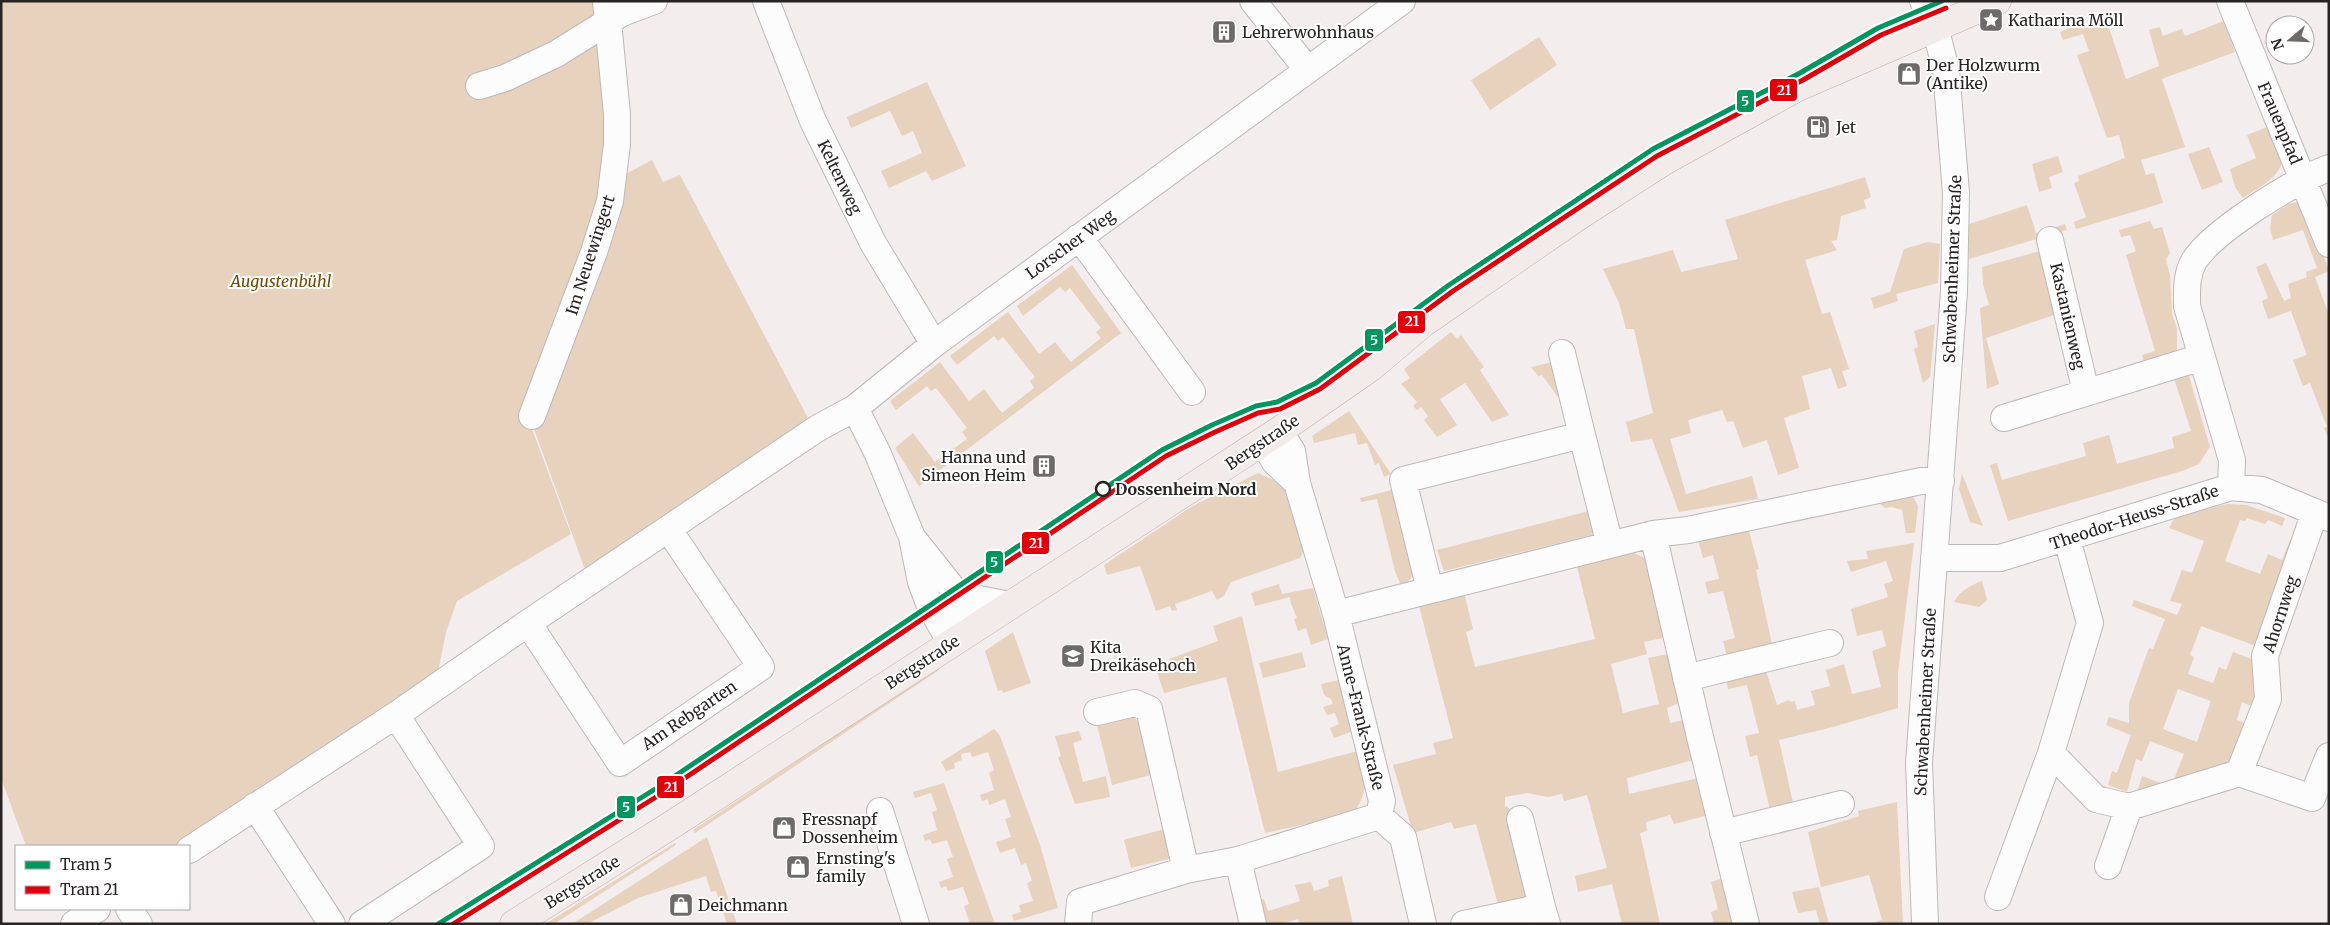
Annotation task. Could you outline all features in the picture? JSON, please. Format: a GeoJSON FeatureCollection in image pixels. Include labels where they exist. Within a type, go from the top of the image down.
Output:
{"type":"FeatureCollection","features":[{"type":"Feature","properties":{"kind":"main road","name":"Bergstraße"},"geometry":{"type":"LineString","coordinates":[[514,924],[673,824],[1010,604],[1271,437],[1371,367],[1423,323],[1580,215],[1664,161],[1796,88],[1997,1]]}},
{"type":"Feature","properties":{"kind":"street"},"geometry":{"type":"LineString","coordinates":[[480,86],[505,78],[556,54],[606,12],[622,13],[654,1]]}},
{"type":"Feature","properties":{"kind":"street","name":"Keltenweg"},"geometry":{"type":"LineString","coordinates":[[766,1],[821,138],[873,243],[934,344]]}},
{"type":"Feature","properties":{"kind":"street"},"geometry":{"type":"LineString","coordinates":[[1253,1],[1307,69]]}},
{"type":"Feature","properties":{"kind":"street","name":"Lorscher Weg"},"geometry":{"type":"LineString","coordinates":[[856,408],[934,344],[1402,1]]}},
{"type":"Feature","properties":{"kind":"street","name":"Schwabenheimer Straße"},"geometry":{"type":"LineString","coordinates":[[1923,1],[1935,27],[1946,70],[1956,193],[1954,292],[1919,763],[1925,924]]}},
{"type":"Feature","properties":{"kind":"street","name":"Frauenpfad"},"geometry":{"type":"LineString","coordinates":[[2230,1],[2329,244]]}},
{"type":"Feature","properties":{"kind":"street","name":"Im Neuewingert"},"geometry":{"type":"LineString","coordinates":[[532,416],[594,252],[610,201],[615,163],[617,114],[606,12]]}},
{"type":"Feature","properties":{"kind":"street"},"geometry":{"type":"LineString","coordinates":[[2231,486],[2232,460],[2187,306],[2187,280],[2194,261],[2217,237],[2303,178],[2329,168]]}},
{"type":"Feature","properties":{"kind":"street"},"geometry":{"type":"LineString","coordinates":[[1079,237],[1192,392]]}},
{"type":"Feature","properties":{"kind":"street","name":"Kastanienweg"},"geometry":{"type":"LineString","coordinates":[[2050,240],[2086,392]]}},
{"type":"Feature","properties":{"kind":"street"},"geometry":{"type":"LineString","coordinates":[[1562,353],[1610,544]]}},
{"type":"Feature","properties":{"kind":"street","name":"Kastanienweg"},"geometry":{"type":"LineString","coordinates":[[2004,418],[2202,358]]}},
{"type":"Feature","properties":{"kind":"street"},"geometry":{"type":"LineString","coordinates":[[190,849],[396,715],[528,623],[669,530],[818,428],[856,408],[878,454],[912,537],[921,582],[930,606],[960,637]]}},
{"type":"Feature","properties":{"kind":"street"},"geometry":{"type":"LineString","coordinates":[[1430,590],[1403,480],[1582,435]]}},
{"type":"Feature","properties":{"kind":"street","name":"Anne-Frank-Straße"},"geometry":{"type":"LineString","coordinates":[[1271,437],[1275,462],[1297,483],[1336,614],[1382,801],[1379,816]]}},
{"type":"Feature","properties":{"kind":"street"},"geometry":{"type":"LineString","coordinates":[[1336,614],[1653,534],[1688,530],[1906,484],[1941,481]]}},
{"type":"Feature","properties":{"kind":"street","name":"Theodor-Heuss-Straße"},"geometry":{"type":"LineString","coordinates":[[1934,558],[2000,558],[2067,539],[2231,486],[2262,490],[2322,515]]}},
{"type":"Feature","properties":{"kind":"street","name":"Ahornweg"},"geometry":{"type":"LineString","coordinates":[[2239,773],[2268,699],[2265,656],[2322,515]]}},
{"type":"Feature","properties":{"kind":"street","name":"Am Rebgarten"},"geometry":{"type":"LineString","coordinates":[[528,623],[620,762],[761,667],[669,530]]}},
{"type":"Feature","properties":{"kind":"street"},"geometry":{"type":"LineString","coordinates":[[1653,534],[1746,924]]}},
{"type":"Feature","properties":{"kind":"street"},"geometry":{"type":"LineString","coordinates":[[912,537],[954,590],[964,596],[1010,604]]}},
{"type":"Feature","properties":{"kind":"street"},"geometry":{"type":"LineString","coordinates":[[1998,897],[2051,753],[2090,623],[2067,539]]}},
{"type":"Feature","properties":{"kind":"street"},"geometry":{"type":"LineString","coordinates":[[954,590],[960,637]]}},
{"type":"Feature","properties":{"kind":"street"},"geometry":{"type":"LineString","coordinates":[[1686,678],[1830,643]]}},
{"type":"Feature","properties":{"kind":"street"},"geometry":{"type":"LineString","coordinates":[[1097,712],[1135,703],[1149,709],[1186,870]]}},
{"type":"Feature","properties":{"kind":"street"},"geometry":{"type":"LineString","coordinates":[[362,924],[481,846],[396,715]]}},
{"type":"Feature","properties":{"kind":"street"},"geometry":{"type":"LineString","coordinates":[[2051,753],[2096,799],[2129,807],[2239,773],[2315,803],[2329,756]]}},
{"type":"Feature","properties":{"kind":"street"},"geometry":{"type":"LineString","coordinates":[[1723,832],[1840,804]]}},
{"type":"Feature","properties":{"kind":"street"},"geometry":{"type":"LineString","coordinates":[[255,806],[332,924]]}},
{"type":"Feature","properties":{"kind":"street"},"geometry":{"type":"LineString","coordinates":[[2108,866],[2129,807]]}},
{"type":"Feature","properties":{"kind":"street"},"geometry":{"type":"LineString","coordinates":[[880,811],[916,924]]}},
{"type":"Feature","properties":{"kind":"street"},"geometry":{"type":"LineString","coordinates":[[1078,924],[1080,902],[1186,870],[1238,860],[1379,816],[1403,837],[1423,924]]}},
{"type":"Feature","properties":{"kind":"street"},"geometry":{"type":"LineString","coordinates":[[1464,924],[1544,915],[1520,819]]}},
{"type":"Feature","properties":{"kind":"street"},"geometry":{"type":"LineString","coordinates":[[1238,860],[1253,924]]}},
{"type":"Feature","properties":{"kind":"street"},"geometry":{"type":"LineString","coordinates":[[74,924],[95,910]]}},
{"type":"Feature","properties":{"kind":"street"},"geometry":{"type":"LineString","coordinates":[[130,910],[139,924]]}},
{"type":"Feature","properties":{"kind":"green space","name":"Augustenbühl"},"geometry":{"type":"Polygon","coordinates":[[[1,1],[605,1],[612,148],[601,210],[528,418],[571,534],[457,601],[446,632],[437,677],[176,845],[26,845],[1,778],[1,1]]]}},
{"type":"Feature","properties":{"kind":"green space"},"geometry":{"type":"Polygon","coordinates":[[[2106,19],[2126,79],[2159,66],[2149,30],[2160,27],[2163,36],[2182,29],[2185,36],[2224,21],[2235,52],[2162,79],[2185,147],[2141,160],[2146,175],[2154,173],[2163,203],[2076,229],[2074,222],[2086,217],[2074,183],[2079,181],[2078,176],[2125,158],[2119,135],[2107,138],[2077,55],[2089,51],[2083,34],[2063,40],[2060,32],[2083,22],[2085,26],[2106,19]]]}},
{"type":"Feature","properties":{"kind":"green space"},"geometry":{"type":"Polygon","coordinates":[[[1539,37],[1557,65],[1490,110],[1471,80],[1539,37]]]}},
{"type":"Feature","properties":{"kind":"green space"},"geometry":{"type":"Polygon","coordinates":[[[927,82],[966,166],[932,181],[926,171],[889,188],[881,171],[922,153],[913,131],[902,136],[890,111],[851,128],[847,117],[927,82]]]}},
{"type":"Feature","properties":{"kind":"green space"},"geometry":{"type":"Polygon","coordinates":[[[2267,127],[2282,162],[2280,168],[2272,178],[2243,198],[2235,187],[2230,169],[2256,158],[2247,135],[2267,127]]]}},
{"type":"Feature","properties":{"kind":"green space"},"geometry":{"type":"Polygon","coordinates":[[[2209,147],[2223,182],[2202,190],[2188,154],[2209,147]]]}},
{"type":"Feature","properties":{"kind":"green space"},"geometry":{"type":"Polygon","coordinates":[[[2058,156],[2063,172],[2049,177],[2052,188],[2039,192],[2032,164],[2058,156]]]}},
{"type":"Feature","properties":{"kind":"green space"},"geometry":{"type":"Polygon","coordinates":[[[652,160],[663,182],[680,175],[809,420],[587,575],[534,429],[624,175],[652,160]]]}},
{"type":"Feature","properties":{"kind":"green space"},"geometry":{"type":"Polygon","coordinates":[[[1865,177],[1871,197],[1864,200],[1866,208],[1841,216],[1837,240],[1831,241],[1837,250],[1805,260],[1822,314],[1830,312],[1849,369],[1842,371],[1847,386],[1838,389],[1831,368],[1802,376],[1810,409],[1784,418],[1799,468],[1778,475],[1767,440],[1743,448],[1733,421],[1727,422],[1722,410],[1688,420],[1691,433],[1670,439],[1686,494],[1752,476],[1758,499],[1679,512],[1652,439],[1631,442],[1626,422],[1653,413],[1634,329],[1626,329],[1619,303],[1603,269],[1673,250],[1681,272],[1738,259],[1725,220],[1865,177]]]}},
{"type":"Feature","properties":{"kind":"green space"},"geometry":{"type":"Polygon","coordinates":[[[2298,202],[2309,215],[2329,271],[2315,277],[2329,315],[2329,440],[2324,428],[2327,427],[2310,383],[2303,386],[2293,360],[2307,355],[2291,311],[2268,319],[2262,301],[2268,298],[2256,267],[2266,263],[2284,301],[2291,298],[2288,284],[2307,277],[2306,272],[2317,268],[2303,230],[2273,240],[2270,229],[2272,215],[2288,204],[2298,202]]]}},
{"type":"Feature","properties":{"kind":"green space"},"geometry":{"type":"Polygon","coordinates":[[[2027,205],[2036,233],[2065,224],[2067,230],[1969,259],[1969,224],[2027,205]]]}},
{"type":"Feature","properties":{"kind":"green space"},"geometry":{"type":"Polygon","coordinates":[[[2150,221],[2154,229],[2162,227],[2170,253],[2166,259],[2170,275],[2172,314],[2177,329],[2177,355],[2145,365],[2142,355],[2155,351],[2126,255],[2136,251],[2130,235],[2121,237],[2119,230],[2150,221]]]}},
{"type":"Feature","properties":{"kind":"green space"},"geometry":{"type":"Polygon","coordinates":[[[1928,242],[1940,244],[1938,283],[1896,294],[1898,301],[1874,309],[1871,298],[1890,292],[1904,249],[1928,242]]]}},
{"type":"Feature","properties":{"kind":"green space"},"geometry":{"type":"Polygon","coordinates":[[[2044,250],[2060,313],[1986,338],[1999,384],[1987,389],[1980,308],[1989,305],[1983,284],[1982,267],[2044,250]]]}},
{"type":"Feature","properties":{"kind":"green space"},"geometry":{"type":"Polygon","coordinates":[[[1072,265],[1121,333],[919,486],[895,448],[913,433],[935,462],[967,439],[962,432],[967,428],[936,388],[931,391],[927,386],[896,410],[890,401],[940,362],[969,401],[984,389],[1002,413],[1034,388],[1030,381],[1035,377],[1003,337],[998,341],[994,336],[957,365],[950,356],[1008,312],[1039,354],[1055,342],[1071,362],[1101,338],[1096,332],[1101,328],[1070,288],[1065,292],[1060,287],[1023,316],[1017,306],[1072,265]]]}},
{"type":"Feature","properties":{"kind":"green space"},"geometry":{"type":"Polygon","coordinates":[[[1935,324],[1930,377],[1923,383],[1914,349],[1918,347],[1914,331],[1935,324]]]}},
{"type":"Feature","properties":{"kind":"green space"},"geometry":{"type":"Polygon","coordinates":[[[1451,332],[1457,339],[1461,335],[1484,367],[1480,370],[1509,415],[1492,422],[1465,383],[1440,399],[1457,425],[1437,437],[1424,420],[1428,416],[1421,407],[1417,410],[1413,406],[1417,402],[1401,384],[1410,378],[1404,369],[1451,332]]]}},
{"type":"Feature","properties":{"kind":"green space"},"geometry":{"type":"Polygon","coordinates":[[[1557,361],[1565,395],[1558,397],[1542,375],[1538,376],[1531,367],[1557,361]]]}},
{"type":"Feature","properties":{"kind":"green space"},"geometry":{"type":"Polygon","coordinates":[[[2187,369],[2210,447],[2199,464],[2182,471],[2008,521],[1990,465],[1997,463],[2002,480],[2086,456],[2083,443],[2109,435],[2117,464],[2174,448],[2172,437],[2191,431],[2172,372],[2187,369]]]}},
{"type":"Feature","properties":{"kind":"green space"},"geometry":{"type":"Polygon","coordinates":[[[1349,411],[1391,474],[1384,477],[1379,463],[1375,465],[1367,443],[1358,445],[1355,433],[1314,443],[1312,436],[1349,411]]]}},
{"type":"Feature","properties":{"kind":"green space"},"geometry":{"type":"Polygon","coordinates":[[[1258,473],[1276,481],[1284,488],[1304,550],[1300,558],[1231,582],[1224,596],[1217,600],[1212,591],[1175,604],[1177,610],[1172,611],[1170,606],[1156,611],[1140,566],[1107,575],[1104,565],[1191,507],[1258,473]]]}},
{"type":"Feature","properties":{"kind":"green space"},"geometry":{"type":"Polygon","coordinates":[[[1962,474],[1983,526],[1970,522],[1959,489],[1962,474]]]}},
{"type":"Feature","properties":{"kind":"green space"},"geometry":{"type":"Polygon","coordinates":[[[1395,489],[1415,571],[1406,585],[1401,586],[1395,571],[1377,499],[1361,502],[1360,498],[1395,489]]]}},
{"type":"Feature","properties":{"kind":"green space"},"geometry":{"type":"Polygon","coordinates":[[[1912,495],[1918,506],[1915,533],[1906,533],[1902,510],[1892,507],[1885,508],[1878,502],[1912,495]]]}},
{"type":"Feature","properties":{"kind":"green space"},"geometry":{"type":"Polygon","coordinates":[[[2227,504],[2246,505],[2285,518],[2282,526],[2268,520],[2265,524],[2247,518],[2245,521],[2240,520],[2225,561],[2260,574],[2268,554],[2282,560],[2290,540],[2299,543],[2259,647],[2201,626],[2190,655],[2194,657],[2188,674],[2213,683],[2219,667],[2226,670],[2233,652],[2251,659],[2259,667],[2256,708],[2242,702],[2237,720],[2251,726],[2237,766],[2135,799],[2142,776],[2171,787],[2184,754],[2150,741],[2142,761],[2136,759],[2127,792],[2108,785],[2112,771],[2117,773],[2131,735],[2106,725],[2109,717],[2129,723],[2129,703],[2149,648],[2153,649],[2165,619],[2132,606],[2134,600],[2177,615],[2182,604],[2170,601],[2182,570],[2192,573],[2204,541],[2169,528],[2175,517],[2227,504]],[[2178,689],[2163,729],[2197,742],[2211,701],[2178,689]]]}},
{"type":"Feature","properties":{"kind":"green space"},"geometry":{"type":"Polygon","coordinates":[[[1589,511],[1595,534],[1444,571],[1437,550],[1589,511]]]}},
{"type":"Feature","properties":{"kind":"green space"},"geometry":{"type":"Polygon","coordinates":[[[1748,527],[1759,569],[1756,570],[1773,649],[1728,661],[1723,641],[1735,638],[1723,591],[1708,594],[1705,582],[1719,579],[1713,555],[1703,558],[1698,540],[1748,527]]]}},
{"type":"Feature","properties":{"kind":"green space"},"geometry":{"type":"Polygon","coordinates":[[[1914,543],[1898,673],[1898,708],[1779,740],[1794,807],[1771,814],[1757,755],[1750,757],[1745,736],[1759,733],[1747,685],[1728,689],[1726,680],[1766,671],[1777,705],[1789,700],[1790,702],[1795,701],[1797,710],[1815,705],[1811,691],[1830,686],[1826,670],[1844,664],[1852,694],[1881,687],[1872,651],[1886,646],[1882,630],[1857,636],[1851,609],[1888,597],[1884,584],[1893,581],[1886,561],[1851,572],[1847,561],[1868,559],[1866,551],[1914,543]]]}},
{"type":"Feature","properties":{"kind":"green space"},"geometry":{"type":"Polygon","coordinates":[[[1627,549],[1650,561],[1667,637],[1644,642],[1647,654],[1611,664],[1623,713],[1659,704],[1648,658],[1673,653],[1684,701],[1667,708],[1670,723],[1687,719],[1697,759],[1627,778],[1629,794],[1703,777],[1713,814],[1674,824],[1670,815],[1646,822],[1647,831],[1640,833],[1660,924],[1622,924],[1612,884],[1578,892],[1575,876],[1607,868],[1587,795],[1564,801],[1562,794],[1548,797],[1527,793],[1505,797],[1505,806],[1509,808],[1531,899],[1499,908],[1476,824],[1454,829],[1451,822],[1413,833],[1393,765],[1436,754],[1433,743],[1453,738],[1418,602],[1464,592],[1473,629],[1466,632],[1475,667],[1595,639],[1576,563],[1627,549]]]}},
{"type":"Feature","properties":{"kind":"green space"},"geometry":{"type":"Polygon","coordinates":[[[1982,581],[1987,600],[1979,607],[1954,602],[1966,589],[1982,581]]]}},
{"type":"Feature","properties":{"kind":"green space"},"geometry":{"type":"Polygon","coordinates":[[[1279,584],[1282,594],[1313,588],[1328,639],[1311,645],[1306,628],[1298,631],[1294,619],[1297,618],[1290,597],[1255,606],[1251,593],[1279,584]]]}},
{"type":"Feature","properties":{"kind":"green space"},"geometry":{"type":"Polygon","coordinates":[[[1242,616],[1278,772],[1358,751],[1365,783],[1362,797],[1354,813],[1265,833],[1226,677],[1164,693],[1157,672],[1172,670],[1169,659],[1218,641],[1213,626],[1242,616]]]}},
{"type":"Feature","properties":{"kind":"green space"},"geometry":{"type":"Polygon","coordinates":[[[1013,632],[1031,683],[1003,693],[1002,690],[998,691],[985,651],[1013,632]]]}},
{"type":"Feature","properties":{"kind":"green space"},"geometry":{"type":"Polygon","coordinates":[[[1302,652],[1306,667],[1263,678],[1259,663],[1302,652]]]}},
{"type":"Feature","properties":{"kind":"green space"},"geometry":{"type":"Polygon","coordinates":[[[939,667],[939,670],[695,833],[693,830],[939,667]]]}},
{"type":"Feature","properties":{"kind":"green space"},"geometry":{"type":"Polygon","coordinates":[[[1339,680],[1351,732],[1334,738],[1330,728],[1339,724],[1335,713],[1327,715],[1323,707],[1333,704],[1331,699],[1324,695],[1321,684],[1339,680]]]}},
{"type":"Feature","properties":{"kind":"green space"},"geometry":{"type":"Polygon","coordinates":[[[1127,712],[1143,725],[1155,774],[1112,785],[1096,721],[1127,712]]]}},
{"type":"Feature","properties":{"kind":"green space"},"geometry":{"type":"Polygon","coordinates":[[[994,729],[1000,736],[1040,845],[1058,908],[1014,921],[1012,915],[1021,912],[1019,905],[1033,901],[1027,883],[1032,881],[1026,863],[1021,865],[1015,848],[1000,853],[996,842],[1011,837],[1005,819],[1011,817],[1005,799],[989,805],[988,799],[982,801],[980,795],[994,790],[989,773],[994,770],[988,752],[972,757],[970,752],[961,754],[962,760],[954,763],[955,768],[946,771],[941,762],[994,729]]]}},
{"type":"Feature","properties":{"kind":"green space"},"geometry":{"type":"Polygon","coordinates":[[[1079,731],[1082,740],[1073,743],[1083,782],[1106,776],[1110,797],[1075,804],[1058,757],[1061,756],[1055,736],[1079,731]]]}},
{"type":"Feature","properties":{"kind":"green space"},"geometry":{"type":"Polygon","coordinates":[[[944,783],[995,924],[970,924],[964,906],[969,904],[963,887],[948,891],[946,886],[941,888],[939,882],[953,877],[947,859],[953,857],[947,840],[932,844],[930,839],[925,841],[923,835],[937,830],[932,812],[937,810],[931,793],[915,798],[913,792],[944,783]]]}},
{"type":"Feature","properties":{"kind":"green space"},"geometry":{"type":"Polygon","coordinates":[[[1897,802],[1903,924],[1868,924],[1882,920],[1869,875],[1821,887],[1808,832],[1859,816],[1858,811],[1897,802]]]}},
{"type":"Feature","properties":{"kind":"green space"},"geometry":{"type":"Polygon","coordinates":[[[1168,828],[1173,855],[1169,859],[1131,868],[1124,840],[1168,828]]]}},
{"type":"Feature","properties":{"kind":"green space"},"geometry":{"type":"Polygon","coordinates":[[[707,837],[737,924],[727,924],[716,891],[711,892],[706,876],[638,898],[587,924],[572,924],[707,837]]]}},
{"type":"Feature","properties":{"kind":"green space"},"geometry":{"type":"Polygon","coordinates":[[[675,843],[676,845],[554,924],[545,924],[675,843]]]}},
{"type":"Feature","properties":{"kind":"green space"},"geometry":{"type":"Polygon","coordinates":[[[1342,876],[1353,924],[1299,924],[1298,919],[1282,924],[1263,924],[1255,902],[1264,899],[1268,911],[1300,901],[1295,885],[1311,882],[1314,891],[1329,886],[1328,880],[1342,876]]]}},
{"type":"Feature","properties":{"kind":"green space"},"geometry":{"type":"Polygon","coordinates":[[[1723,878],[1740,924],[1714,924],[1711,912],[1718,909],[1711,882],[1723,878]]]}},
{"type":"Feature","properties":{"kind":"green space"},"geometry":{"type":"Polygon","coordinates":[[[1819,887],[1829,924],[1820,924],[1816,910],[1798,913],[1792,892],[1819,887]]]}},
{"type":"Feature","properties":{"kind":"tram line","name":"5"},"geometry":{"type":"LineString","coordinates":[[438,924],[660,786],[1162,450],[1212,425],[1256,406],[1277,402],[1316,383],[1449,285],[1653,149],[1800,73],[1878,28],[1942,1]]}},
{"type":"Feature","properties":{"kind":"tram line","name":"21"},"geometry":{"type":"LineString","coordinates":[[453,924],[664,792],[1166,456],[1258,413],[1280,409],[1320,389],[1453,291],[1657,156],[1803,80],[1881,35],[1946,8]]}},
{"type":"Feature","properties":{"kind":"place","name":"Katharina Möll"},"geometry":{"type":"Point","coordinates":[1991,20]}},
{"type":"Feature","properties":{"kind":"place","name":"Lehrerwohnhaus"},"geometry":{"type":"Point","coordinates":[1224,32]}},
{"type":"Feature","properties":{"kind":"place","name":"Der Holzwurm (Antike)"},"geometry":{"type":"Point","coordinates":[1909,74]}},
{"type":"Feature","properties":{"kind":"place","name":"Jet"},"geometry":{"type":"Point","coordinates":[1818,127]}},
{"type":"Feature","properties":{"kind":"place","name":"Hanna und Simeon Heim"},"geometry":{"type":"Point","coordinates":[1044,466]}},
{"type":"Feature","properties":{"kind":"place","name":"Dossenheim Nord"},"geometry":{"type":"Point","coordinates":[1103,489]}},
{"type":"Feature","properties":{"kind":"place","name":"Kita Dreikäsehoch"},"geometry":{"type":"Point","coordinates":[1073,656]}},
{"type":"Feature","properties":{"kind":"place","name":"Fressnapf Dossenheim"},"geometry":{"type":"Point","coordinates":[784,828]}},
{"type":"Feature","properties":{"kind":"place","name":"Ernsting's family"},"geometry":{"type":"Point","coordinates":[798,867]}},
{"type":"Feature","properties":{"kind":"place","name":"Deichmann"},"geometry":{"type":"Point","coordinates":[681,905]}}]}
